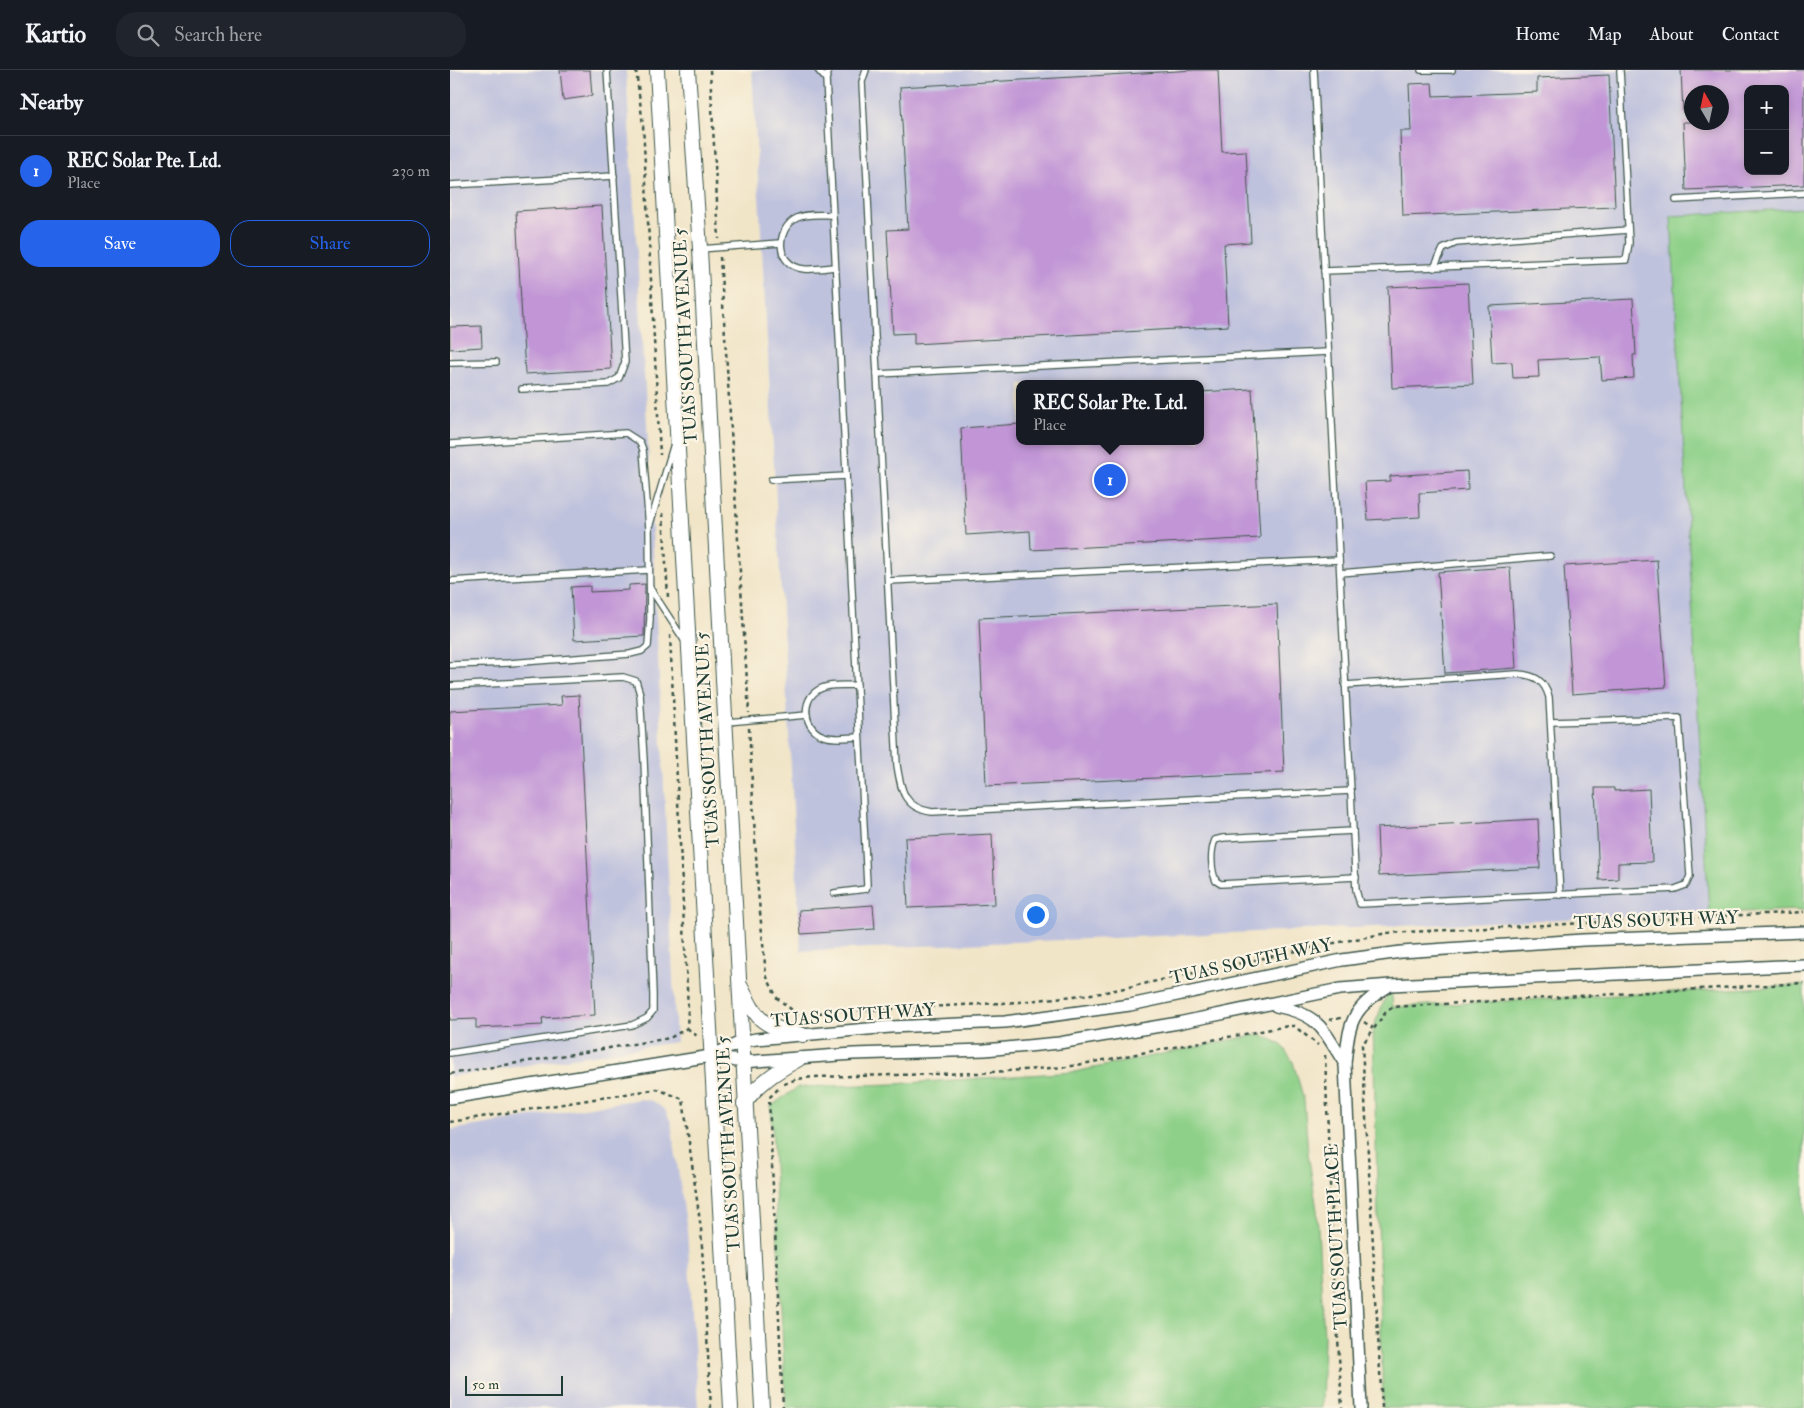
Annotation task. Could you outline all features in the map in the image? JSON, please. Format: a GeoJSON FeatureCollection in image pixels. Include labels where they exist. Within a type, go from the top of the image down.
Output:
{"type":"FeatureCollection","features":[{"type":"Feature","properties":{"kind":"street","name":"TUAS SOUTH AVENUE 5"},"geometry":{"type":"LineString","coordinates":[[657,70],[731,1408]]}},
{"type":"Feature","properties":{"kind":"street","name":"TUAS SOUTH AVENUE 5"},"geometry":{"type":"LineString","coordinates":[[688,70],[700,249],[744,1104],[762,1408]]}},
{"type":"Feature","properties":{"kind":"street","name":"TUAS SOUTH WAY"},"geometry":{"type":"LineString","coordinates":[[450,1098],[711,1056],[741,1042],[890,1027],[1006,1022],[1120,1006],[1342,960],[1401,952],[1583,940],[1804,932]]}},
{"type":"Feature","properties":{"kind":"street","name":"TUAS SOUTH WAY"},"geometry":{"type":"LineString","coordinates":[[711,1056],[742,1062],[854,1054],[985,1050],[1059,1043],[1271,1005],[1340,990],[1391,985],[1804,964]]}},
{"type":"Feature","properties":{"kind":"street"},"geometry":{"type":"LineString","coordinates":[[738,982],[761,1021],[780,1030],[803,1035]]}},
{"type":"Feature","properties":{"kind":"street","name":"TUAS SOUTH PLACE"},"geometry":{"type":"LineString","coordinates":[[1361,1408],[1344,1064],[1348,1035],[1354,1015],[1368,999],[1391,985]]}},
{"type":"Feature","properties":{"kind":"street","name":"TUAS SOUTH PLACE"},"geometry":{"type":"LineString","coordinates":[[1271,1005],[1298,1011],[1318,1022],[1344,1064]]}},
{"type":"Feature","properties":{"kind":"street"},"geometry":{"type":"LineString","coordinates":[[744,1104],[751,1093],[766,1080],[799,1059]]}},
{"type":"Feature","properties":{"kind":"lane"},"geometry":{"type":"LineString","coordinates":[[522,389],[608,384],[622,373],[625,362],[607,70]]}},
{"type":"Feature","properties":{"kind":"lane"},"geometry":{"type":"LineString","coordinates":[[818,70],[826,79]]}},
{"type":"Feature","properties":{"kind":"lane"},"geometry":{"type":"LineString","coordinates":[[829,70],[826,79],[832,215],[867,885],[866,889],[834,893]]}},
{"type":"Feature","properties":{"kind":"lane"},"geometry":{"type":"LineString","coordinates":[[866,70],[862,82],[897,765],[900,785],[904,795],[911,804],[921,811],[932,812],[1351,791]]}},
{"type":"Feature","properties":{"kind":"lane"},"geometry":{"type":"LineString","coordinates":[[1314,70],[1356,897],[1360,904],[1560,895],[1683,887],[1690,879],[1690,866],[1679,718],[1550,722]]}},
{"type":"Feature","properties":{"kind":"lane"},"geometry":{"type":"LineString","coordinates":[[1421,70],[1452,70]]}},
{"type":"Feature","properties":{"kind":"lane"},"geometry":{"type":"LineString","coordinates":[[1324,271],[1622,262],[1626,260],[1628,255],[1628,230],[1620,70]]}},
{"type":"Feature","properties":{"kind":"lane"},"geometry":{"type":"LineString","coordinates":[[450,185],[614,176]]}},
{"type":"Feature","properties":{"kind":"lane"},"geometry":{"type":"LineString","coordinates":[[1676,200],[1804,193]]}},
{"type":"Feature","properties":{"kind":"lane"},"geometry":{"type":"LineString","coordinates":[[832,215],[796,218],[786,225],[780,242],[782,252],[794,266],[803,269],[835,267]]}},
{"type":"Feature","properties":{"kind":"lane"},"geometry":{"type":"LineString","coordinates":[[1434,268],[1443,249],[1456,243],[1628,230]]}},
{"type":"Feature","properties":{"kind":"lane"},"geometry":{"type":"LineString","coordinates":[[700,249],[780,242]]}},
{"type":"Feature","properties":{"kind":"lane"},"geometry":{"type":"LineString","coordinates":[[877,374],[1328,352]]}},
{"type":"Feature","properties":{"kind":"lane"},"geometry":{"type":"LineString","coordinates":[[450,364],[496,362]]}},
{"type":"Feature","properties":{"kind":"lane"},"geometry":{"type":"LineString","coordinates":[[649,528],[678,431]]}},
{"type":"Feature","properties":{"kind":"lane"},"geometry":{"type":"LineString","coordinates":[[450,444],[630,435],[640,442],[643,450],[649,528],[650,634],[648,646],[642,651],[604,656],[450,665]]}},
{"type":"Feature","properties":{"kind":"lane"},"geometry":{"type":"LineString","coordinates":[[771,480],[846,476]]}},
{"type":"Feature","properties":{"kind":"lane"},"geometry":{"type":"LineString","coordinates":[[1340,574],[1550,556]]}},
{"type":"Feature","properties":{"kind":"lane"},"geometry":{"type":"LineString","coordinates":[[888,581],[1339,560]]}},
{"type":"Feature","properties":{"kind":"lane"},"geometry":{"type":"LineString","coordinates":[[450,581],[649,570]]}},
{"type":"Feature","properties":{"kind":"lane"},"geometry":{"type":"LineString","coordinates":[[649,587],[690,648]]}},
{"type":"Feature","properties":{"kind":"lane"},"geometry":{"type":"LineString","coordinates":[[1346,685],[1527,674],[1540,680],[1546,688],[1550,722],[1560,895]]}},
{"type":"Feature","properties":{"kind":"lane"},"geometry":{"type":"LineString","coordinates":[[450,686],[623,677],[636,682],[640,694],[644,760],[653,994],[653,1011],[647,1018],[632,1025],[450,1053]]}},
{"type":"Feature","properties":{"kind":"lane"},"geometry":{"type":"LineString","coordinates":[[857,685],[828,686],[820,689],[809,700],[807,715],[813,729],[824,736],[859,736]]}},
{"type":"Feature","properties":{"kind":"lane"},"geometry":{"type":"LineString","coordinates":[[725,722],[807,715]]}},
{"type":"Feature","properties":{"kind":"lane"},"geometry":{"type":"LineString","coordinates":[[1353,831],[1223,838],[1215,840],[1212,862],[1216,882],[1221,884],[1356,878]]}},
{"type":"Feature","properties":{"kind":"path"},"geometry":{"type":"LineString","coordinates":[[636,70],[643,125],[660,457]]}},
{"type":"Feature","properties":{"kind":"path"},"geometry":{"type":"LineString","coordinates":[[710,70],[758,891],[766,975],[777,998]]}},
{"type":"Feature","properties":{"kind":"path"},"geometry":{"type":"LineString","coordinates":[[662,484],[688,1009],[687,1028]]}},
{"type":"Feature","properties":{"kind":"path"},"geometry":{"type":"LineString","coordinates":[[1382,1408],[1362,1045],[1386,1012],[1392,1007],[1498,999],[1804,983]]}},
{"type":"Feature","properties":{"kind":"path"},"geometry":{"type":"LineString","coordinates":[[783,1408],[769,1098],[783,1085],[798,1079],[813,1077],[978,1073],[1066,1067],[1288,1026],[1294,1026],[1308,1036],[1323,1049],[1325,1056],[1332,1235],[1342,1408]]}},
{"type":"Feature","properties":{"kind":"path"},"geometry":{"type":"LineString","coordinates":[[687,1028],[697,1036]]}},
{"type":"Feature","properties":{"kind":"path"},"geometry":{"type":"LineString","coordinates":[[450,1074],[670,1038],[687,1028]]}},
{"type":"Feature","properties":{"kind":"path"},"geometry":{"type":"LineString","coordinates":[[450,1122],[657,1089],[683,1099],[701,1229],[711,1408]]}},
{"type":"Feature","properties":{"kind":"shaded area"},"geometry":{"type":"Polygon","coordinates":[[[450,70],[626,70],[647,423],[676,1042],[450,1077],[450,70]]]}},
{"type":"Feature","properties":{"kind":"shaded area"},"geometry":{"type":"Polygon","coordinates":[[[752,70],[1804,70],[1804,208],[1671,216],[1709,913],[801,951],[752,70]]]}},
{"type":"Feature","properties":{"kind":"shaded area"},"geometry":{"type":"Polygon","coordinates":[[[640,1099],[653,1101],[665,1110],[671,1122],[687,1230],[698,1408],[450,1408],[450,1130],[640,1099]]]}},
{"type":"Feature","properties":{"kind":"green space"},"geometry":{"type":"Polygon","coordinates":[[[1804,208],[1804,910],[1709,913],[1671,216],[1804,208]]]}},
{"type":"Feature","properties":{"kind":"green space"},"geometry":{"type":"Polygon","coordinates":[[[1391,985],[1393,1007],[1804,985],[1804,1408],[1383,1408],[1373,1028],[1391,985]]]}},
{"type":"Feature","properties":{"kind":"green space"},"geometry":{"type":"Polygon","coordinates":[[[1260,1034],[1281,1044],[1293,1062],[1304,1100],[1308,1153],[1317,1210],[1324,1338],[1322,1408],[786,1408],[771,1106],[798,1087],[894,1084],[1074,1072],[1260,1034]]]}},
{"type":"Feature","properties":{"kind":"building"},"geometry":{"type":"Polygon","coordinates":[[[560,70],[590,70],[592,96],[563,100],[560,70]]]}},
{"type":"Feature","properties":{"kind":"building"},"geometry":{"type":"Polygon","coordinates":[[[1218,70],[1222,152],[1246,151],[1251,242],[1224,244],[1228,326],[914,344],[914,333],[893,334],[887,230],[908,229],[900,87],[1218,70]]]}},
{"type":"Feature","properties":{"kind":"building"},"geometry":{"type":"Polygon","coordinates":[[[1681,70],[1804,70],[1804,185],[1686,190],[1683,122],[1684,130],[1729,130],[1729,85],[1684,85],[1684,113],[1681,70]]]}},
{"type":"Feature","properties":{"kind":"building"},"geometry":{"type":"Polygon","coordinates":[[[1609,75],[1615,207],[1403,216],[1400,131],[1411,131],[1409,84],[1432,83],[1433,96],[1537,92],[1537,78],[1609,75]]]}},
{"type":"Feature","properties":{"kind":"building"},"geometry":{"type":"Polygon","coordinates":[[[602,206],[611,369],[525,374],[516,211],[602,206]]]}},
{"type":"Feature","properties":{"kind":"building"},"geometry":{"type":"Polygon","coordinates":[[[1468,283],[1473,384],[1392,388],[1388,287],[1468,283]]]}},
{"type":"Feature","properties":{"kind":"building"},"geometry":{"type":"Polygon","coordinates":[[[1633,299],[1636,355],[1633,355],[1634,378],[1602,380],[1600,357],[1538,360],[1539,377],[1513,378],[1512,362],[1492,363],[1489,306],[1633,299]]]}},
{"type":"Feature","properties":{"kind":"building"},"geometry":{"type":"Polygon","coordinates":[[[481,326],[482,347],[450,349],[450,327],[481,326]]]}},
{"type":"Feature","properties":{"kind":"building"},"geometry":{"type":"Polygon","coordinates":[[[1252,389],[1260,538],[1031,550],[1030,531],[966,535],[961,428],[1016,424],[1016,445],[1204,445],[1204,392],[1252,389]]]}},
{"type":"Feature","properties":{"kind":"building"},"geometry":{"type":"Polygon","coordinates":[[[1467,471],[1468,490],[1419,493],[1420,517],[1368,520],[1365,482],[1390,481],[1390,476],[1467,471]]]}},
{"type":"Feature","properties":{"kind":"building"},"geometry":{"type":"Polygon","coordinates":[[[1657,560],[1666,687],[1572,694],[1564,566],[1657,560]]]}},
{"type":"Feature","properties":{"kind":"building"},"geometry":{"type":"Polygon","coordinates":[[[1510,567],[1516,668],[1445,673],[1438,572],[1510,567]]]}},
{"type":"Feature","properties":{"kind":"building"},"geometry":{"type":"Polygon","coordinates":[[[645,584],[644,636],[574,640],[571,587],[590,586],[590,592],[629,590],[629,585],[645,584]]]}},
{"type":"Feature","properties":{"kind":"building"},"geometry":{"type":"Polygon","coordinates":[[[1277,604],[1284,772],[986,786],[979,618],[1277,604]]]}},
{"type":"Feature","properties":{"kind":"building"},"geometry":{"type":"Polygon","coordinates":[[[579,695],[595,1015],[542,1018],[543,1025],[476,1028],[476,1019],[450,1020],[450,711],[562,705],[561,696],[579,695]]]}},
{"type":"Feature","properties":{"kind":"building"},"geometry":{"type":"Polygon","coordinates":[[[1595,788],[1614,788],[1614,791],[1649,789],[1652,862],[1618,863],[1618,879],[1599,880],[1595,788]]]}},
{"type":"Feature","properties":{"kind":"building"},"geometry":{"type":"Polygon","coordinates":[[[1538,819],[1540,868],[1379,876],[1377,828],[1538,819]]]}},
{"type":"Feature","properties":{"kind":"building"},"geometry":{"type":"Polygon","coordinates":[[[992,834],[995,904],[908,908],[905,838],[992,834]]]}},
{"type":"Feature","properties":{"kind":"building"},"geometry":{"type":"Polygon","coordinates":[[[873,905],[875,929],[801,934],[799,910],[873,905]]]}},
{"type":"Feature","properties":{"kind":"place","name":"REC Solar Pte. Ltd."},"geometry":{"type":"Point","coordinates":[1110,480]}}]}
